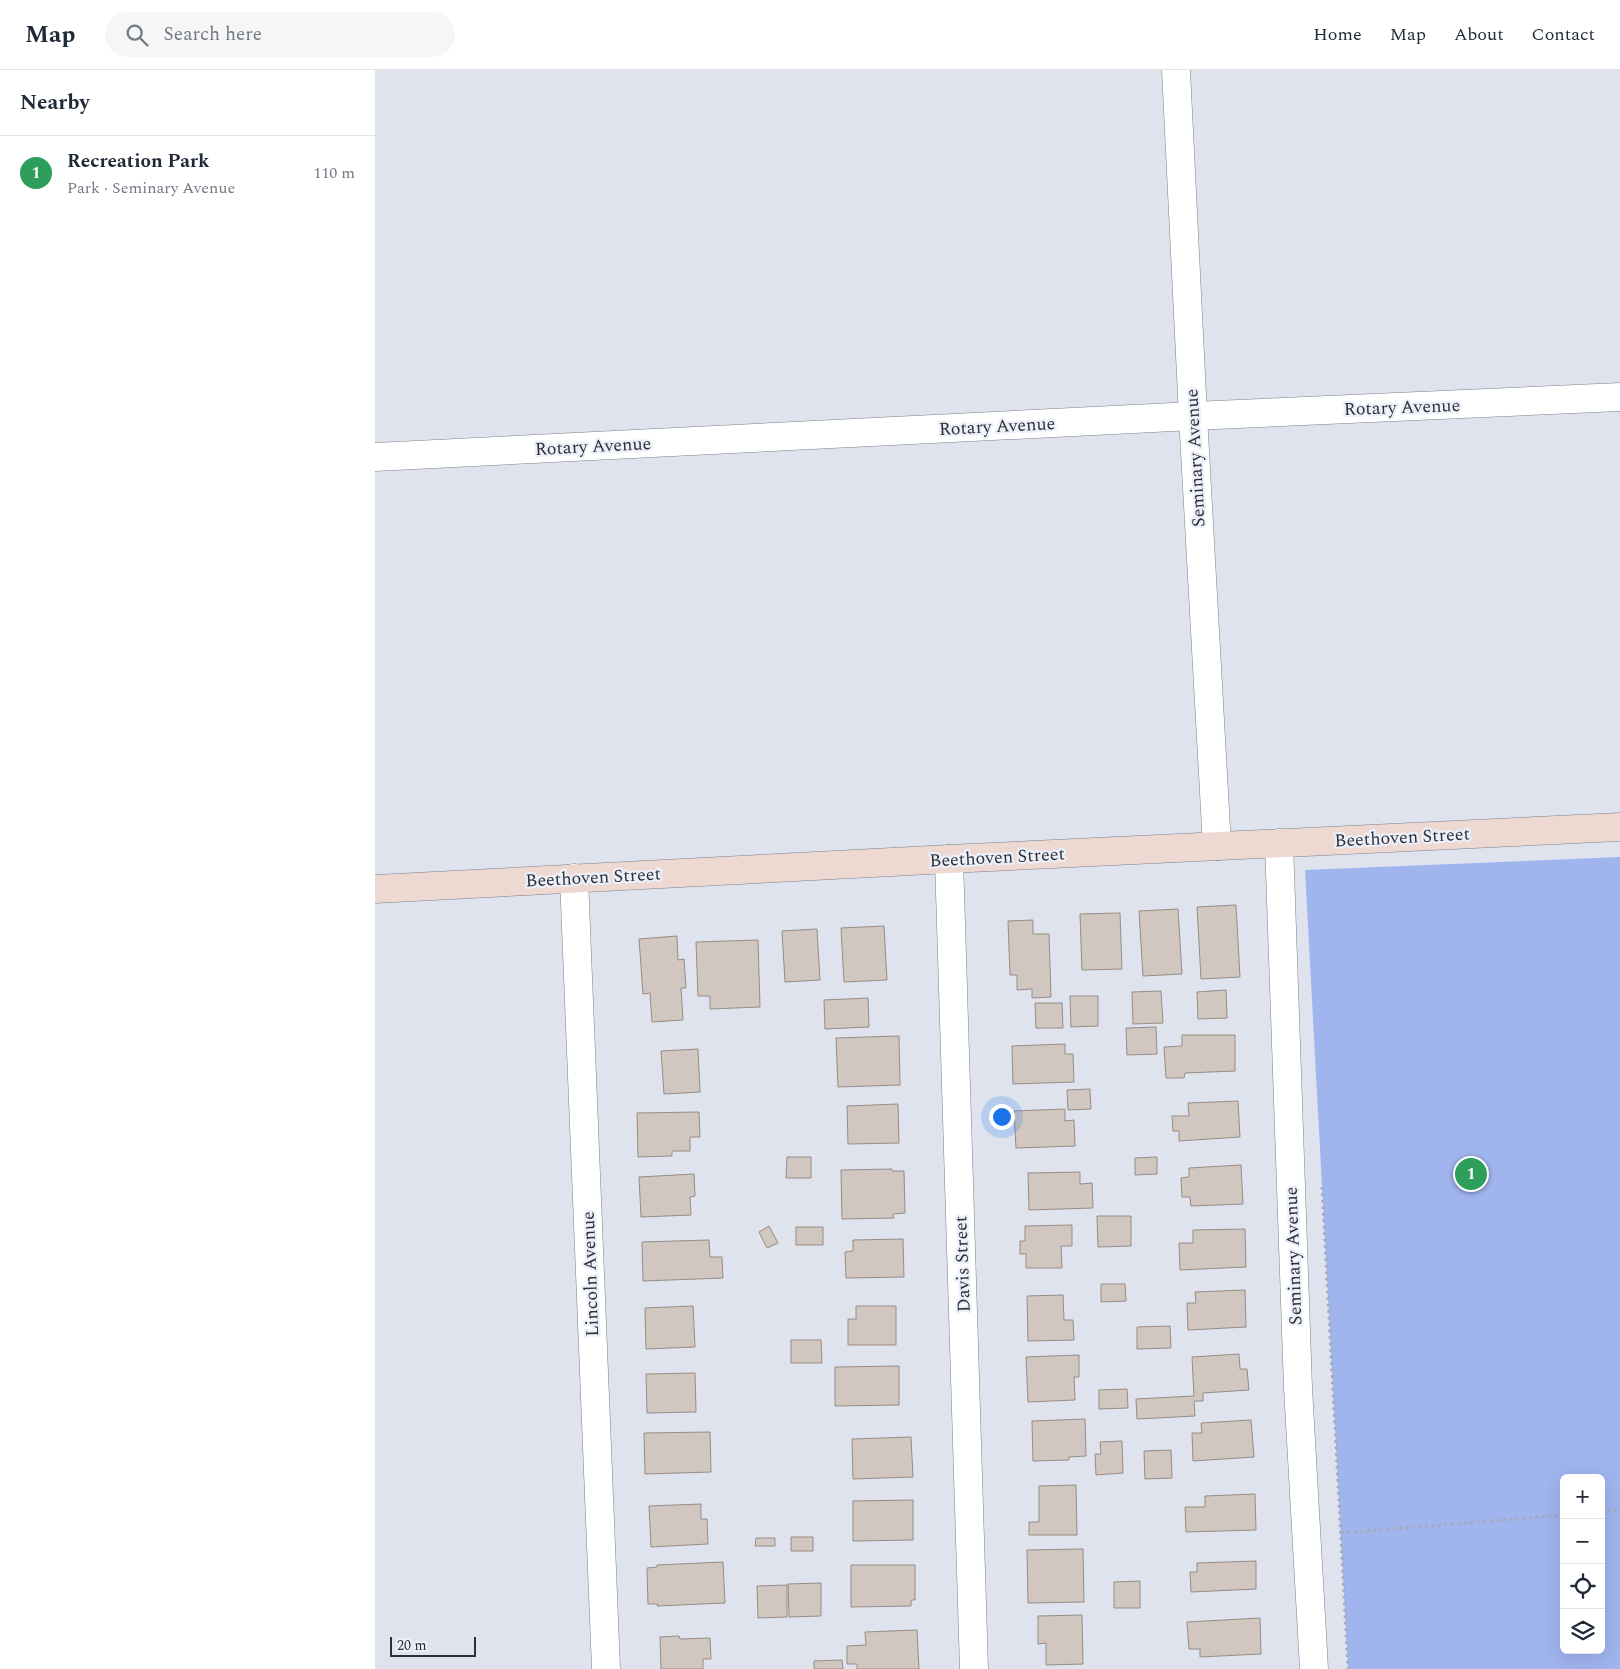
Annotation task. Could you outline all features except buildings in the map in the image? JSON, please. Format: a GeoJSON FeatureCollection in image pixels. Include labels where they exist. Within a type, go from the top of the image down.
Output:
{"type":"FeatureCollection","features":[{"type":"Feature","properties":{"kind":"street","name":"Seminary Avenue"},"geometry":{"type":"LineString","coordinates":[[1176,70],[1217,846]]}},
{"type":"Feature","properties":{"kind":"street","name":"Rotary Avenue"},"geometry":{"type":"LineString","coordinates":[[375,457],[1193,416],[1620,397]]}},
{"type":"Feature","properties":{"kind":"street","name":"Beethoven Street"},"geometry":{"type":"LineString","coordinates":[[375,889],[1620,827]]}},
{"type":"Feature","properties":{"kind":"street","name":"Seminary Avenue"},"geometry":{"type":"LineString","coordinates":[[1279,843],[1298,1388],[1314,1669]]}},
{"type":"Feature","properties":{"kind":"street","name":"Davis Street"},"geometry":{"type":"LineString","coordinates":[[949,859],[975,1669]]}},
{"type":"Feature","properties":{"kind":"street","name":"Lincoln Avenue"},"geometry":{"type":"LineString","coordinates":[[575,878],[606,1669]]}},
{"type":"Feature","properties":{"kind":"path"},"geometry":{"type":"LineString","coordinates":[[1322,1187],[1348,1669]]}},
{"type":"Feature","properties":{"kind":"path"},"geometry":{"type":"LineString","coordinates":[[1605,1512],[1620,1510]]}},
{"type":"Feature","properties":{"kind":"path"},"geometry":{"type":"LineString","coordinates":[[1341,1533],[1560,1515]]}},
{"type":"Feature","properties":{"kind":"shaded area"},"geometry":{"type":"Polygon","coordinates":[[[1620,857],[1620,1669],[1348,1669],[1305,870],[1620,857]]]}},
{"type":"Feature","properties":{"kind":"place","name":"Recreation Park"},"geometry":{"type":"Point","coordinates":[1471,1174]}}]}
